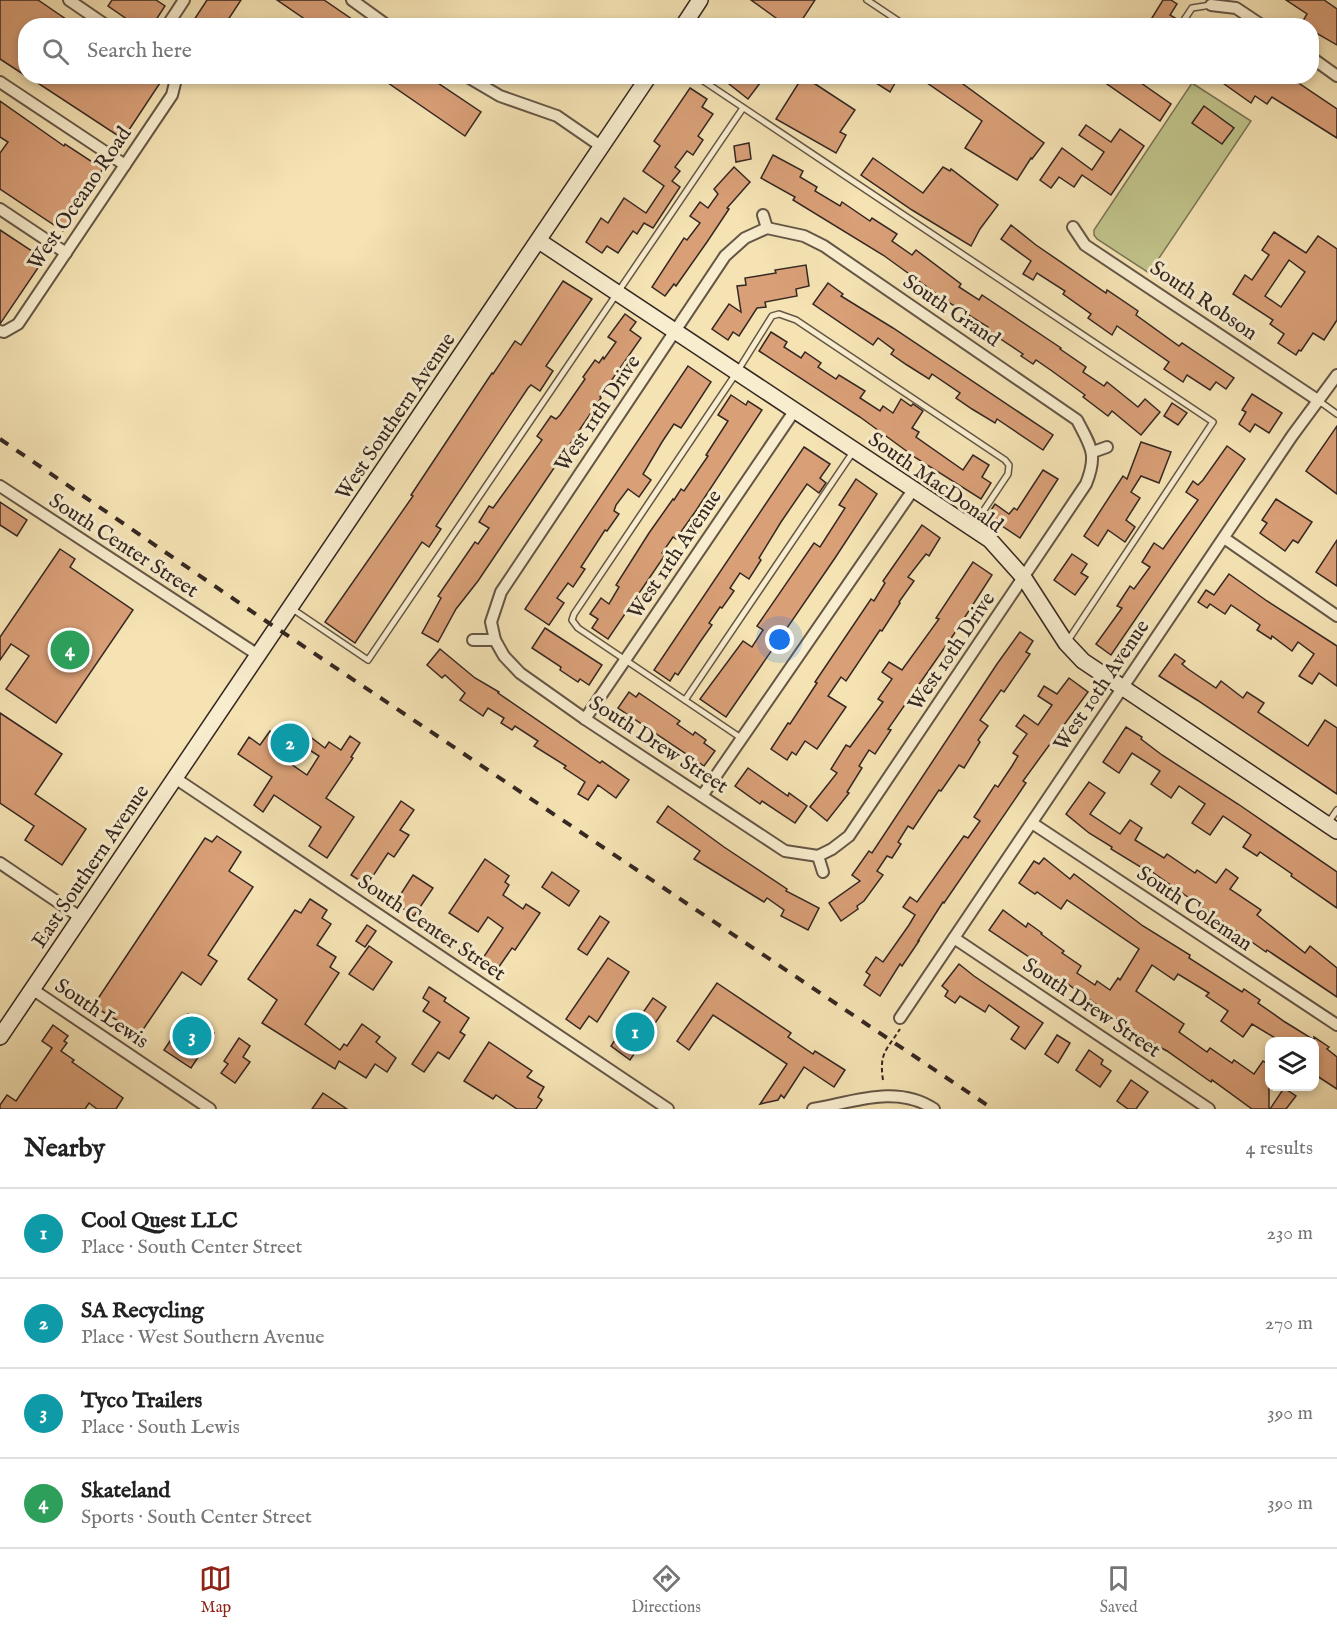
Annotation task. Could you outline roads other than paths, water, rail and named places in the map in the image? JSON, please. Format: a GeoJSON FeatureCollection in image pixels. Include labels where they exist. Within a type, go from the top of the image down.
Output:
{"type":"FeatureCollection","features":[{"type":"Feature","properties":{"kind":"main road"},"geometry":{"type":"LineString","coordinates":[[688,18],[700,0]]}},
{"type":"Feature","properties":{"kind":"main road","name":"West Southern Avenue"},"geometry":{"type":"LineString","coordinates":[[175,778],[644,84]]}},
{"type":"Feature","properties":{"kind":"main road","name":"South MacDonald"},"geometry":{"type":"LineString","coordinates":[[538,241],[990,540],[1024,578],[1066,643],[1083,661],[1332,828]]}},
{"type":"Feature","properties":{"kind":"main road","name":"East Southern Avenue"},"geometry":{"type":"LineString","coordinates":[[0,1037],[175,778]]}},
{"type":"Feature","properties":{"kind":"street"},"geometry":{"type":"LineString","coordinates":[[69,0],[95,18]]}},
{"type":"Feature","properties":{"kind":"street"},"geometry":{"type":"LineString","coordinates":[[172,18],[184,0]]}},
{"type":"Feature","properties":{"kind":"street"},"geometry":{"type":"LineString","coordinates":[[352,0],[377,18]]}},
{"type":"Feature","properties":{"kind":"street"},"geometry":{"type":"LineString","coordinates":[[1210,5],[1236,8],[1251,18]]}},
{"type":"Feature","properties":{"kind":"street"},"geometry":{"type":"LineString","coordinates":[[1319,63],[1337,75]]}},
{"type":"Feature","properties":{"kind":"street"},"geometry":{"type":"LineString","coordinates":[[0,82],[125,165]]}},
{"type":"Feature","properties":{"kind":"street","name":"West Oceano Road"},"geometry":{"type":"LineString","coordinates":[[2,331],[18,324],[172,94],[174,84]]}},
{"type":"Feature","properties":{"kind":"street"},"geometry":{"type":"LineString","coordinates":[[480,84],[500,96],[557,116],[602,147]]}},
{"type":"Feature","properties":{"kind":"street"},"geometry":{"type":"LineString","coordinates":[[0,209],[66,253]]}},
{"type":"Feature","properties":{"kind":"street"},"geometry":{"type":"LineString","coordinates":[[763,215],[767,228]]}},
{"type":"Feature","properties":{"kind":"street","name":"South Robson"},"geometry":{"type":"LineString","coordinates":[[1073,227],[1084,245],[1319,401]]}},
{"type":"Feature","properties":{"kind":"street","name":"West 11th Drive"},"geometry":{"type":"LineString","coordinates":[[495,640],[491,622],[501,592],[725,256],[745,238],[767,228]]}},
{"type":"Feature","properties":{"kind":"street","name":"South Grand"},"geometry":{"type":"LineString","coordinates":[[767,228],[804,236],[834,252],[1077,420],[1093,452]]}},
{"type":"Feature","properties":{"kind":"street","name":"West 10th Avenue"},"geometry":{"type":"LineString","coordinates":[[901,1023],[954,938],[1292,436],[1337,375]]}},
{"type":"Feature","properties":{"kind":"street","name":"West 11th Avenue"},"geometry":{"type":"LineString","coordinates":[[585,719],[795,410]]}},
{"type":"Feature","properties":{"kind":"street"},"geometry":{"type":"LineString","coordinates":[[1093,452],[1107,447]]}},
{"type":"Feature","properties":{"kind":"street","name":"West 10th Drive"},"geometry":{"type":"LineString","coordinates":[[818,856],[849,836],[1086,484],[1092,469],[1093,452]]}},
{"type":"Feature","properties":{"kind":"street","name":"South Center Street"},"geometry":{"type":"LineString","coordinates":[[0,486],[258,655]]}},
{"type":"Feature","properties":{"kind":"street"},"geometry":{"type":"LineString","coordinates":[[702,796],[913,490]]}},
{"type":"Feature","properties":{"kind":"street"},"geometry":{"type":"LineString","coordinates":[[1224,538],[1337,616]]}},
{"type":"Feature","properties":{"kind":"street"},"geometry":{"type":"LineString","coordinates":[[473,640],[495,640]]}},
{"type":"Feature","properties":{"kind":"street","name":"South Drew Street"},"geometry":{"type":"LineString","coordinates":[[495,640],[504,656],[520,673],[585,719],[785,851],[818,856]]}},
{"type":"Feature","properties":{"kind":"street","name":"South Center Street"},"geometry":{"type":"LineString","coordinates":[[175,778],[668,1109]]}},
{"type":"Feature","properties":{"kind":"street","name":"South Coleman"},"geometry":{"type":"LineString","coordinates":[[1032,823],[1337,1025]]}},
{"type":"Feature","properties":{"kind":"street"},"geometry":{"type":"LineString","coordinates":[[818,856],[823,872]]}},
{"type":"Feature","properties":{"kind":"street"},"geometry":{"type":"LineString","coordinates":[[0,863],[80,916]]}},
{"type":"Feature","properties":{"kind":"street","name":"South Drew Street"},"geometry":{"type":"LineString","coordinates":[[954,938],[1209,1109]]}},
{"type":"Feature","properties":{"kind":"street","name":"South Lewis"},"geometry":{"type":"LineString","coordinates":[[32,989],[210,1109]]}},
{"type":"Feature","properties":{"kind":"street"},"geometry":{"type":"LineString","coordinates":[[817,1109],[886,1096],[913,1099],[934,1109]]}},
{"type":"Feature","properties":{"kind":"lane"},"geometry":{"type":"LineString","coordinates":[[867,0],[894,18]]}},
{"type":"Feature","properties":{"kind":"lane"},"geometry":{"type":"LineString","coordinates":[[1185,18],[1192,8],[1210,5]]}},
{"type":"Feature","properties":{"kind":"lane"},"geometry":{"type":"LineString","coordinates":[[708,84],[1213,422],[1066,643]]}},
{"type":"Feature","properties":{"kind":"lane"},"geometry":{"type":"LineString","coordinates":[[290,608],[368,660],[743,108]]}},
{"type":"Feature","properties":{"kind":"lane"},"geometry":{"type":"LineString","coordinates":[[741,738],[578,628],[572,620],[772,316],[779,314],[796,321],[1005,460],[1008,465],[1008,474],[972,529]]}},
{"type":"Feature","properties":{"kind":"lane"},"geometry":{"type":"LineString","coordinates":[[1319,401],[1337,414]]}},
{"type":"Feature","properties":{"kind":"lane"},"geometry":{"type":"LineString","coordinates":[[685,700],[854,451]]}},
{"type":"Feature","properties":{"kind":"lane"},"geometry":{"type":"LineString","coordinates":[[1332,828],[1337,810]]}},
{"type":"Feature","properties":{"kind":"railway"},"geometry":{"type":"LineString","coordinates":[[0,439],[257,615],[993,1109]]}},
{"type":"Feature","properties":{"kind":"place","name":"Skateland"},"geometry":{"type":"Point","coordinates":[70,650]}},
{"type":"Feature","properties":{"kind":"place","name":"SA Recycling"},"geometry":{"type":"Point","coordinates":[290,743]}},
{"type":"Feature","properties":{"kind":"place","name":"Cool Quest LLC"},"geometry":{"type":"Point","coordinates":[635,1032]}},
{"type":"Feature","properties":{"kind":"place","name":"Tyco Trailers"},"geometry":{"type":"Point","coordinates":[192,1036]}}]}
